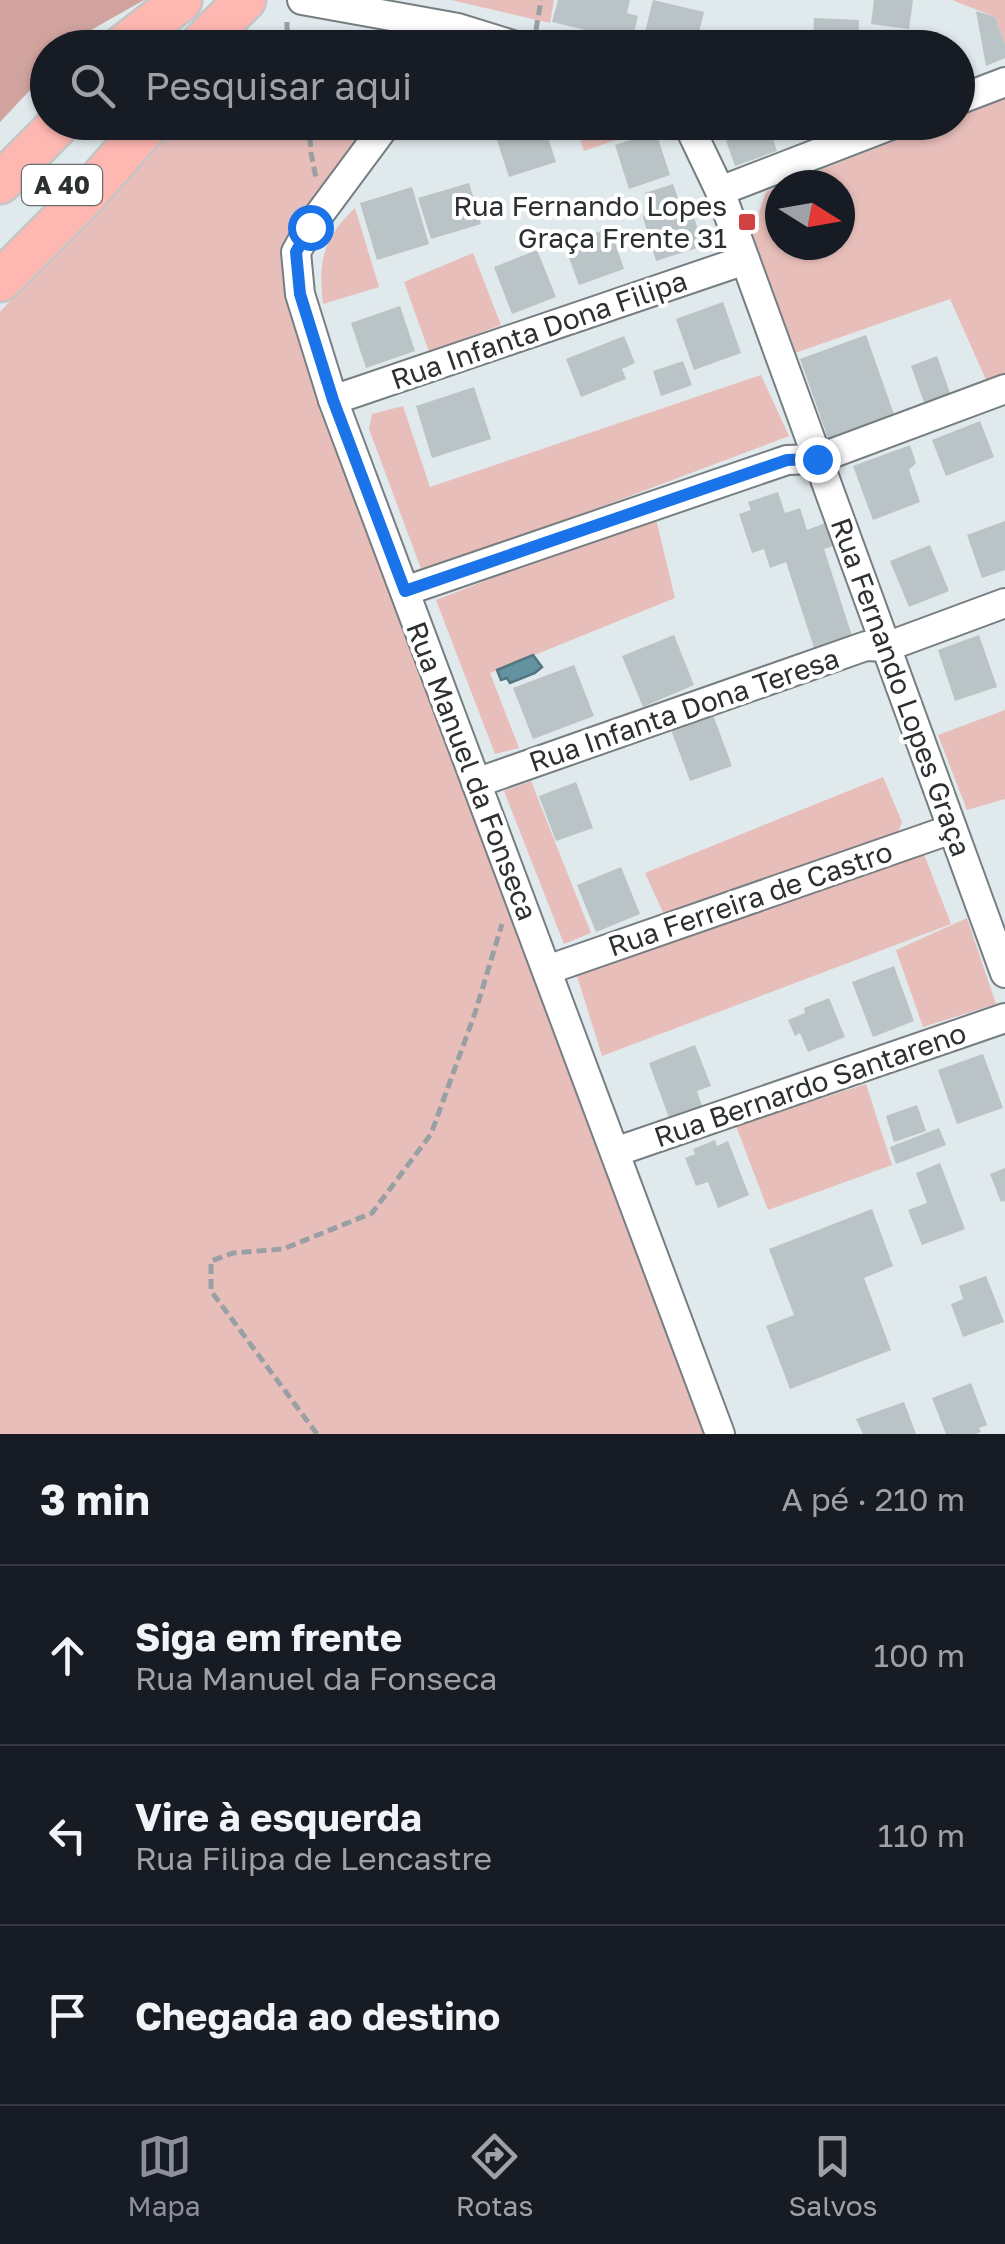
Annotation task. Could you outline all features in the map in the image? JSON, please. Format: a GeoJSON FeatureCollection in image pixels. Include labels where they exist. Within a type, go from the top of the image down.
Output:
{"type":"FeatureCollection","features":[{"type":"Feature","properties":{"kind":"highway"},"geometry":{"type":"LineString","coordinates":[[215,30],[245,0]]}},
{"type":"Feature","properties":{"kind":"highway"},"geometry":{"type":"LineString","coordinates":[[227,30],[253,0]]}},
{"type":"Feature","properties":{"kind":"highway"},"geometry":{"type":"LineString","coordinates":[[144,30],[182,1]]}},
{"type":"Feature","properties":{"kind":"highway"},"geometry":{"type":"LineString","coordinates":[[153,30],[182,1]]}},
{"type":"Feature","properties":{"kind":"highway"},"geometry":{"type":"LineString","coordinates":[[0,156],[30,127]]}},
{"type":"Feature","properties":{"kind":"highway","name":"A 40"},"geometry":{"type":"LineString","coordinates":[[0,183],[43,140]]}},
{"type":"Feature","properties":{"kind":"highway","name":"A 40"},"geometry":{"type":"LineString","coordinates":[[0,246],[106,140]]}},
{"type":"Feature","properties":{"kind":"highway"},"geometry":{"type":"LineString","coordinates":[[0,281],[134,140]]}},
{"type":"Feature","properties":{"kind":"street"},"geometry":{"type":"LineString","coordinates":[[302,0],[420,30]]}},
{"type":"Feature","properties":{"kind":"street"},"geometry":{"type":"LineString","coordinates":[[975,93],[1005,82]]}},
{"type":"Feature","properties":{"kind":"street","name":"Rua Manuel da Fonseca"},"geometry":{"type":"LineString","coordinates":[[375,140],[296,252],[300,294],[333,400],[720,1434]]}},
{"type":"Feature","properties":{"kind":"street","name":"Rua Fernando Lopes Graça"},"geometry":{"type":"LineString","coordinates":[[696,140],[720,191],[1005,972]]}},
{"type":"Feature","properties":{"kind":"street"},"geometry":{"type":"LineString","coordinates":[[720,191],[852,140]]}},
{"type":"Feature","properties":{"kind":"street","name":"Rua Infanta Dona Filipa"},"geometry":{"type":"LineString","coordinates":[[333,400],[745,260]]}},
{"type":"Feature","properties":{"kind":"street"},"geometry":{"type":"LineString","coordinates":[[405,591],[787,460],[817,459],[1005,389]]}},
{"type":"Feature","properties":{"kind":"street","name":"Rua Infanta Dona Teresa"},"geometry":{"type":"LineString","coordinates":[[476,784],[866,646],[886,647],[1005,602]]}},
{"type":"Feature","properties":{"kind":"street","name":"Rua Ferreira de Castro"},"geometry":{"type":"LineString","coordinates":[[547,970],[952,829]]}},
{"type":"Feature","properties":{"kind":"street","name":"Rua Bernardo Santareno"},"geometry":{"type":"LineString","coordinates":[[615,1152],[1005,1018]]}},
{"type":"Feature","properties":{"kind":"path"},"geometry":{"type":"LineString","coordinates":[[310,140],[323,210]]}},
{"type":"Feature","properties":{"kind":"path"},"geometry":{"type":"LineString","coordinates":[[318,1434],[211,1292],[212,1261],[233,1253],[283,1249],[372,1213],[432,1134],[475,1013],[514,883]]}},
{"type":"Feature","properties":{"kind":"shaded area"},"geometry":{"type":"Polygon","coordinates":[[[0,0],[144,0],[91,30],[30,30],[30,90],[0,122],[0,0]]]}},
{"type":"Feature","properties":{"kind":"shaded area"},"geometry":{"type":"Polygon","coordinates":[[[451,0],[554,0],[550,23],[451,0]]]}},
{"type":"Feature","properties":{"kind":"shaded area"},"geometry":{"type":"Polygon","coordinates":[[[952,0],[1005,0],[1005,44],[995,17],[952,0]]]}},
{"type":"Feature","properties":{"kind":"shaded area"},"geometry":{"type":"Polygon","coordinates":[[[1005,97],[1005,373],[987,382],[950,299],[795,353],[752,232],[765,195],[765,260],[855,260],[855,170],[820,170],[897,140],[975,140],[975,109],[1005,97]]]}},
{"type":"Feature","properties":{"kind":"shaded area"},"geometry":{"type":"Polygon","coordinates":[[[157,140],[363,140],[286,265],[284,290],[289,311],[704,1434],[0,1434],[0,312],[157,140]]]}},
{"type":"Feature","properties":{"kind":"shaded area"},"geometry":{"type":"Polygon","coordinates":[[[580,140],[616,140],[584,151],[580,140]]]}},
{"type":"Feature","properties":{"kind":"shaded area"},"geometry":{"type":"Polygon","coordinates":[[[355,208],[379,287],[323,304],[321,275],[325,251],[329,240],[355,208]]]}},
{"type":"Feature","properties":{"kind":"shaded area"},"geometry":{"type":"Polygon","coordinates":[[[473,253],[501,325],[429,352],[404,282],[473,253]]]}},
{"type":"Feature","properties":{"kind":"shaded area"},"geometry":{"type":"Polygon","coordinates":[[[761,375],[789,436],[423,574],[369,429],[372,414],[403,406],[430,487],[761,375]]]}},
{"type":"Feature","properties":{"kind":"shaded area"},"geometry":{"type":"Polygon","coordinates":[[[655,515],[675,598],[490,673],[519,748],[495,754],[436,600],[655,515]]]}},
{"type":"Feature","properties":{"kind":"shaded area"},"geometry":{"type":"Polygon","coordinates":[[[1005,710],[1005,799],[967,810],[938,735],[1005,710]]]}},
{"type":"Feature","properties":{"kind":"shaded area"},"geometry":{"type":"Polygon","coordinates":[[[883,777],[902,822],[898,833],[666,919],[645,873],[883,777]]]}},
{"type":"Feature","properties":{"kind":"shaded area"},"geometry":{"type":"Polygon","coordinates":[[[531,781],[591,933],[564,944],[504,791],[531,781]]]}},
{"type":"Feature","properties":{"kind":"shaded area"},"geometry":{"type":"Polygon","coordinates":[[[922,849],[951,924],[602,1056],[577,976],[922,849]]]}},
{"type":"Feature","properties":{"kind":"shaded area"},"geometry":{"type":"Polygon","coordinates":[[[967,918],[996,1004],[923,1027],[896,950],[967,918]]]}},
{"type":"Feature","properties":{"kind":"shaded area"},"geometry":{"type":"Polygon","coordinates":[[[866,1084],[892,1165],[768,1210],[736,1126],[866,1084]]]}},
{"type":"Feature","properties":{"kind":"water"},"geometry":{"type":"Polygon","coordinates":[[[533,655],[542,667],[535,673],[510,683],[507,678],[501,680],[497,670],[533,655]]]}},
{"type":"Feature","properties":{"kind":"building"},"geometry":{"type":"Polygon","coordinates":[[[558,0],[630,0],[627,13],[638,16],[635,30],[586,30],[552,22],[558,0]]]}},
{"type":"Feature","properties":{"kind":"building"},"geometry":{"type":"Polygon","coordinates":[[[653,0],[704,12],[700,30],[646,30],[653,0]]]}},
{"type":"Feature","properties":{"kind":"building"},"geometry":{"type":"Polygon","coordinates":[[[874,0],[913,0],[909,29],[871,24],[874,0]]]}},
{"type":"Feature","properties":{"kind":"building"},"geometry":{"type":"Polygon","coordinates":[[[976,11],[995,17],[1005,44],[1005,58],[986,66],[976,11]]]}},
{"type":"Feature","properties":{"kind":"building"},"geometry":{"type":"Polygon","coordinates":[[[814,18],[859,20],[859,30],[814,30],[814,18]]]}},
{"type":"Feature","properties":{"kind":"building"},"geometry":{"type":"Polygon","coordinates":[[[497,140],[549,140],[556,162],[509,177],[497,140]]]}},
{"type":"Feature","properties":{"kind":"building"},"geometry":{"type":"Polygon","coordinates":[[[631,140],[659,140],[670,175],[629,189],[615,145],[631,140]]]}},
{"type":"Feature","properties":{"kind":"building"},"geometry":{"type":"Polygon","coordinates":[[[726,140],[773,140],[777,151],[735,166],[726,140]]]}},
{"type":"Feature","properties":{"kind":"building"},"geometry":{"type":"Polygon","coordinates":[[[469,183],[481,224],[431,239],[418,198],[469,183]]]}},
{"type":"Feature","properties":{"kind":"building"},"geometry":{"type":"Polygon","coordinates":[[[673,184],[679,201],[688,198],[703,246],[656,261],[643,217],[651,211],[645,193],[673,184]]]}},
{"type":"Feature","properties":{"kind":"building"},"geometry":{"type":"Polygon","coordinates":[[[412,187],[429,244],[377,260],[360,203],[412,187]]]}},
{"type":"Feature","properties":{"kind":"building"},"geometry":{"type":"Polygon","coordinates":[[[610,228],[624,269],[579,285],[564,244],[610,228]]]}},
{"type":"Feature","properties":{"kind":"building"},"geometry":{"type":"Polygon","coordinates":[[[537,250],[556,297],[512,314],[494,267],[537,250]]]}},
{"type":"Feature","properties":{"kind":"building"},"geometry":{"type":"Polygon","coordinates":[[[723,302],[741,353],[694,370],[676,319],[723,302]]]}},
{"type":"Feature","properties":{"kind":"building"},"geometry":{"type":"Polygon","coordinates":[[[400,306],[415,351],[366,368],[351,323],[400,306]]]}},
{"type":"Feature","properties":{"kind":"building"},"geometry":{"type":"Polygon","coordinates":[[[866,335],[895,417],[829,441],[800,359],[866,335]]]}},
{"type":"Feature","properties":{"kind":"building"},"geometry":{"type":"Polygon","coordinates":[[[624,336],[635,363],[622,369],[626,379],[581,397],[566,359],[624,336]]]}},
{"type":"Feature","properties":{"kind":"building"},"geometry":{"type":"Polygon","coordinates":[[[937,356],[951,396],[925,405],[911,366],[937,356]]]}},
{"type":"Feature","properties":{"kind":"building"},"geometry":{"type":"Polygon","coordinates":[[[683,361],[692,385],[661,396],[653,371],[683,361]]]}},
{"type":"Feature","properties":{"kind":"building"},"geometry":{"type":"Polygon","coordinates":[[[474,387],[491,439],[432,458],[416,406],[474,387]]]}},
{"type":"Feature","properties":{"kind":"building"},"geometry":{"type":"Polygon","coordinates":[[[980,421],[994,457],[946,476],[932,440],[980,421]]]}},
{"type":"Feature","properties":{"kind":"building"},"geometry":{"type":"Polygon","coordinates":[[[910,445],[916,463],[909,470],[920,502],[873,520],[853,466],[910,445]]]}},
{"type":"Feature","properties":{"kind":"building"},"geometry":{"type":"Polygon","coordinates":[[[778,492],[785,513],[800,508],[807,530],[825,523],[833,546],[824,549],[852,636],[814,648],[786,562],[770,568],[764,549],[752,553],[739,514],[751,510],[748,502],[778,492]]]}},
{"type":"Feature","properties":{"kind":"building"},"geometry":{"type":"Polygon","coordinates":[[[1005,521],[1005,570],[982,578],[967,535],[1005,521]]]}},
{"type":"Feature","properties":{"kind":"building"},"geometry":{"type":"Polygon","coordinates":[[[930,545],[949,591],[909,607],[890,561],[930,545]]]}},
{"type":"Feature","properties":{"kind":"building"},"geometry":{"type":"Polygon","coordinates":[[[674,635],[694,685],[643,707],[622,656],[674,635]]]}},
{"type":"Feature","properties":{"kind":"building"},"geometry":{"type":"Polygon","coordinates":[[[979,635],[997,687],[955,701],[938,650],[979,635]]]}},
{"type":"Feature","properties":{"kind":"building"},"geometry":{"type":"Polygon","coordinates":[[[574,665],[594,716],[533,739],[513,688],[574,665]]]}},
{"type":"Feature","properties":{"kind":"building"},"geometry":{"type":"Polygon","coordinates":[[[712,712],[732,766],[690,781],[670,727],[712,712]]]}},
{"type":"Feature","properties":{"kind":"building"},"geometry":{"type":"Polygon","coordinates":[[[576,782],[593,828],[556,841],[539,796],[576,782]]]}},
{"type":"Feature","properties":{"kind":"building"},"geometry":{"type":"Polygon","coordinates":[[[621,867],[640,914],[596,932],[577,885],[621,867]]]}},
{"type":"Feature","properties":{"kind":"building"},"geometry":{"type":"Polygon","coordinates":[[[894,966],[914,1021],[873,1037],[852,982],[894,966]]]}},
{"type":"Feature","properties":{"kind":"building"},"geometry":{"type":"Polygon","coordinates":[[[829,998],[845,1037],[808,1052],[800,1033],[795,1036],[788,1020],[805,1013],[804,1008],[829,998]]]}},
{"type":"Feature","properties":{"kind":"building"},"geometry":{"type":"Polygon","coordinates":[[[695,1045],[711,1086],[697,1091],[702,1106],[669,1118],[649,1063],[695,1045]]]}},
{"type":"Feature","properties":{"kind":"building"},"geometry":{"type":"Polygon","coordinates":[[[983,1054],[1003,1108],[957,1124],[938,1070],[983,1054]]]}},
{"type":"Feature","properties":{"kind":"building"},"geometry":{"type":"Polygon","coordinates":[[[917,1105],[926,1131],[894,1142],[886,1116],[917,1105]]]}},
{"type":"Feature","properties":{"kind":"building"},"geometry":{"type":"Polygon","coordinates":[[[939,1128],[946,1145],[896,1164],[890,1147],[939,1128]]]}},
{"type":"Feature","properties":{"kind":"building"},"geometry":{"type":"Polygon","coordinates":[[[715,1140],[717,1146],[728,1141],[749,1195],[718,1208],[708,1182],[696,1186],[685,1158],[695,1154],[693,1149],[715,1140]]]}},
{"type":"Feature","properties":{"kind":"building"},"geometry":{"type":"Polygon","coordinates":[[[940,1163],[965,1229],[922,1245],[908,1210],[927,1203],[916,1173],[940,1163]]]}},
{"type":"Feature","properties":{"kind":"building"},"geometry":{"type":"Polygon","coordinates":[[[1005,1168],[1005,1201],[1001,1202],[990,1174],[1005,1168]]]}},
{"type":"Feature","properties":{"kind":"building"},"geometry":{"type":"Polygon","coordinates":[[[872,1209],[893,1266],[864,1278],[891,1350],[790,1389],[766,1326],[794,1315],[769,1249],[872,1209]]]}},
{"type":"Feature","properties":{"kind":"building"},"geometry":{"type":"Polygon","coordinates":[[[986,1276],[1004,1322],[963,1337],[951,1304],[963,1299],[959,1286],[986,1276]]]}},
{"type":"Feature","properties":{"kind":"building"},"geometry":{"type":"Polygon","coordinates":[[[971,1383],[987,1425],[976,1434],[946,1434],[932,1398],[971,1383]]]}},
{"type":"Feature","properties":{"kind":"building"},"geometry":{"type":"Polygon","coordinates":[[[904,1402],[916,1434],[863,1434],[856,1419],[904,1402]]]}},
{"type":"Feature","properties":{"kind":"place","name":"Rua Fernando Lopes Graça Frente 31"},"geometry":{"type":"Point","coordinates":[747,222]}},
{"type":"Feature","properties":{"kind":"route"},"geometry":{"type":"LineString","coordinates":[[310,227],[296,252],[300,294],[333,400],[405,591],[787,460],[817,459]]}}]}
